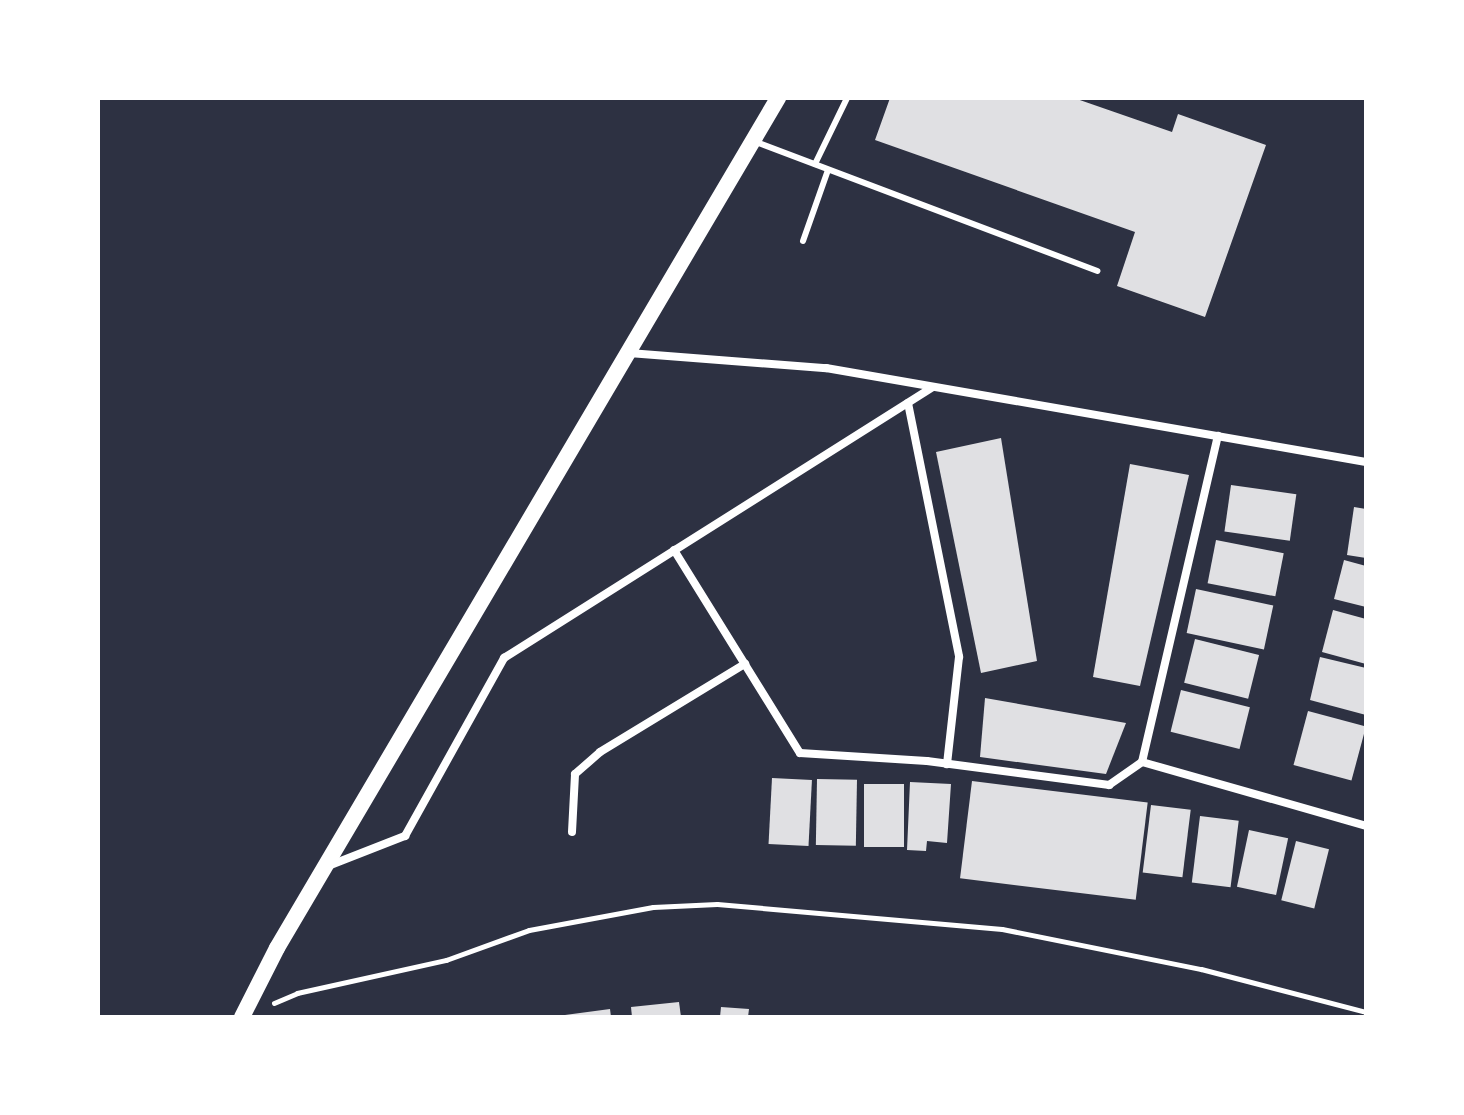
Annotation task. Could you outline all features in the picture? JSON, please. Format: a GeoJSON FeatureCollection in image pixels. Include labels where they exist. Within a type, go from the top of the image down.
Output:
{"type":"FeatureCollection","features":[{"type":"Feature","properties":{"kind":"main road"},"geometry":{"type":"LineString","coordinates":[[242,1017],[277,948],[778,98]]}},
{"type":"Feature","properties":{"kind":"street"},"geometry":{"type":"LineString","coordinates":[[629,353],[826,368],[1366,462]]}},
{"type":"Feature","properties":{"kind":"street"},"geometry":{"type":"LineString","coordinates":[[324,868],[405,836],[504,658],[933,387]]}},
{"type":"Feature","properties":{"kind":"street"},"geometry":{"type":"LineString","coordinates":[[908,403],[959,657],[947,764]]}},
{"type":"Feature","properties":{"kind":"street"},"geometry":{"type":"LineString","coordinates":[[674,550],[800,753],[947,764],[1109,785],[1142,762],[1218,436]]}},
{"type":"Feature","properties":{"kind":"street"},"geometry":{"type":"LineString","coordinates":[[572,832],[575,774],[600,752],[745,664]]}},
{"type":"Feature","properties":{"kind":"street"},"geometry":{"type":"LineString","coordinates":[[1142,762],[1366,826]]}},
{"type":"Feature","properties":{"kind":"lane"},"geometry":{"type":"LineString","coordinates":[[815,164],[847,98]]}},
{"type":"Feature","properties":{"kind":"lane"},"geometry":{"type":"LineString","coordinates":[[752,141],[1097,271]]}},
{"type":"Feature","properties":{"kind":"lane"},"geometry":{"type":"LineString","coordinates":[[803,241],[828,170]]}},
{"type":"Feature","properties":{"kind":"path"},"geometry":{"type":"LineString","coordinates":[[270,1005],[297,993],[446,960],[529,930],[653,907],[717,904],[1002,929],[1201,969],[1366,1012]]}},
{"type":"Feature","properties":{"kind":"building"},"geometry":{"type":"Polygon","coordinates":[[[890,98],[1074,98],[1172,132],[1178,114],[1266,145],[1205,317],[1117,286],[1135,232],[875,140],[890,98]]]}},
{"type":"Feature","properties":{"kind":"building"},"geometry":{"type":"Polygon","coordinates":[[[1001,438],[1037,661],[981,673],[936,452],[1001,438]]]}},
{"type":"Feature","properties":{"kind":"building"},"geometry":{"type":"Polygon","coordinates":[[[1130,464],[1189,475],[1140,686],[1093,677],[1130,464]]]}},
{"type":"Feature","properties":{"kind":"building"},"geometry":{"type":"Polygon","coordinates":[[[1231,485],[1296,494],[1290,541],[1224,532],[1231,485]]]}},
{"type":"Feature","properties":{"kind":"building"},"geometry":{"type":"Polygon","coordinates":[[[1354,507],[1366,509],[1366,558],[1347,555],[1354,507]]]}},
{"type":"Feature","properties":{"kind":"building"},"geometry":{"type":"Polygon","coordinates":[[[1216,540],[1284,553],[1275,596],[1208,583],[1216,540]]]}},
{"type":"Feature","properties":{"kind":"building"},"geometry":{"type":"Polygon","coordinates":[[[1344,560],[1366,566],[1366,607],[1334,599],[1344,560]]]}},
{"type":"Feature","properties":{"kind":"building"},"geometry":{"type":"Polygon","coordinates":[[[1196,589],[1273,605],[1264,649],[1187,633],[1196,589]]]}},
{"type":"Feature","properties":{"kind":"building"},"geometry":{"type":"Polygon","coordinates":[[[1333,610],[1366,619],[1366,664],[1322,652],[1333,610]]]}},
{"type":"Feature","properties":{"kind":"building"},"geometry":{"type":"Polygon","coordinates":[[[1195,639],[1259,655],[1248,699],[1184,683],[1195,639]]]}},
{"type":"Feature","properties":{"kind":"building"},"geometry":{"type":"Polygon","coordinates":[[[1320,657],[1366,668],[1366,715],[1310,700],[1320,657]]]}},
{"type":"Feature","properties":{"kind":"building"},"geometry":{"type":"Polygon","coordinates":[[[1181,690],[1250,707],[1239,749],[1171,732],[1181,690]]]}},
{"type":"Feature","properties":{"kind":"building"},"geometry":{"type":"Polygon","coordinates":[[[985,698],[1126,723],[1106,774],[980,757],[985,698]]]}},
{"type":"Feature","properties":{"kind":"building"},"geometry":{"type":"Polygon","coordinates":[[[1308,711],[1366,727],[1351,781],[1294,765],[1308,711]]]}},
{"type":"Feature","properties":{"kind":"building"},"geometry":{"type":"Polygon","coordinates":[[[772,778],[812,780],[808,846],[769,844],[772,778]]]}},
{"type":"Feature","properties":{"kind":"building"},"geometry":{"type":"Polygon","coordinates":[[[817,779],[857,780],[856,846],[816,845],[817,779]]]}},
{"type":"Feature","properties":{"kind":"building"},"geometry":{"type":"Polygon","coordinates":[[[972,781],[1148,803],[1136,900],[960,878],[972,781]]]}},
{"type":"Feature","properties":{"kind":"building"},"geometry":{"type":"Polygon","coordinates":[[[910,782],[951,784],[947,843],[927,841],[926,851],[907,850],[910,782]]]}},
{"type":"Feature","properties":{"kind":"building"},"geometry":{"type":"Polygon","coordinates":[[[864,784],[904,784],[904,847],[864,847],[864,784]]]}},
{"type":"Feature","properties":{"kind":"building"},"geometry":{"type":"Polygon","coordinates":[[[1151,805],[1191,810],[1182,877],[1143,872],[1151,805]]]}},
{"type":"Feature","properties":{"kind":"building"},"geometry":{"type":"Polygon","coordinates":[[[1200,816],[1239,821],[1231,887],[1192,883],[1200,816]]]}},
{"type":"Feature","properties":{"kind":"building"},"geometry":{"type":"Polygon","coordinates":[[[1249,830],[1288,838],[1276,895],[1237,887],[1249,830]]]}},
{"type":"Feature","properties":{"kind":"building"},"geometry":{"type":"Polygon","coordinates":[[[1296,841],[1329,849],[1314,908],[1281,900],[1296,841]]]}},
{"type":"Feature","properties":{"kind":"building"},"geometry":{"type":"Polygon","coordinates":[[[679,1002],[681,1017],[632,1017],[631,1007],[679,1002]]]}},
{"type":"Feature","properties":{"kind":"building"},"geometry":{"type":"Polygon","coordinates":[[[721,1007],[749,1009],[748,1017],[720,1017],[721,1007]]]}},
{"type":"Feature","properties":{"kind":"building"},"geometry":{"type":"Polygon","coordinates":[[[610,1009],[611,1017],[565,1015],[610,1009]]]}}]}
